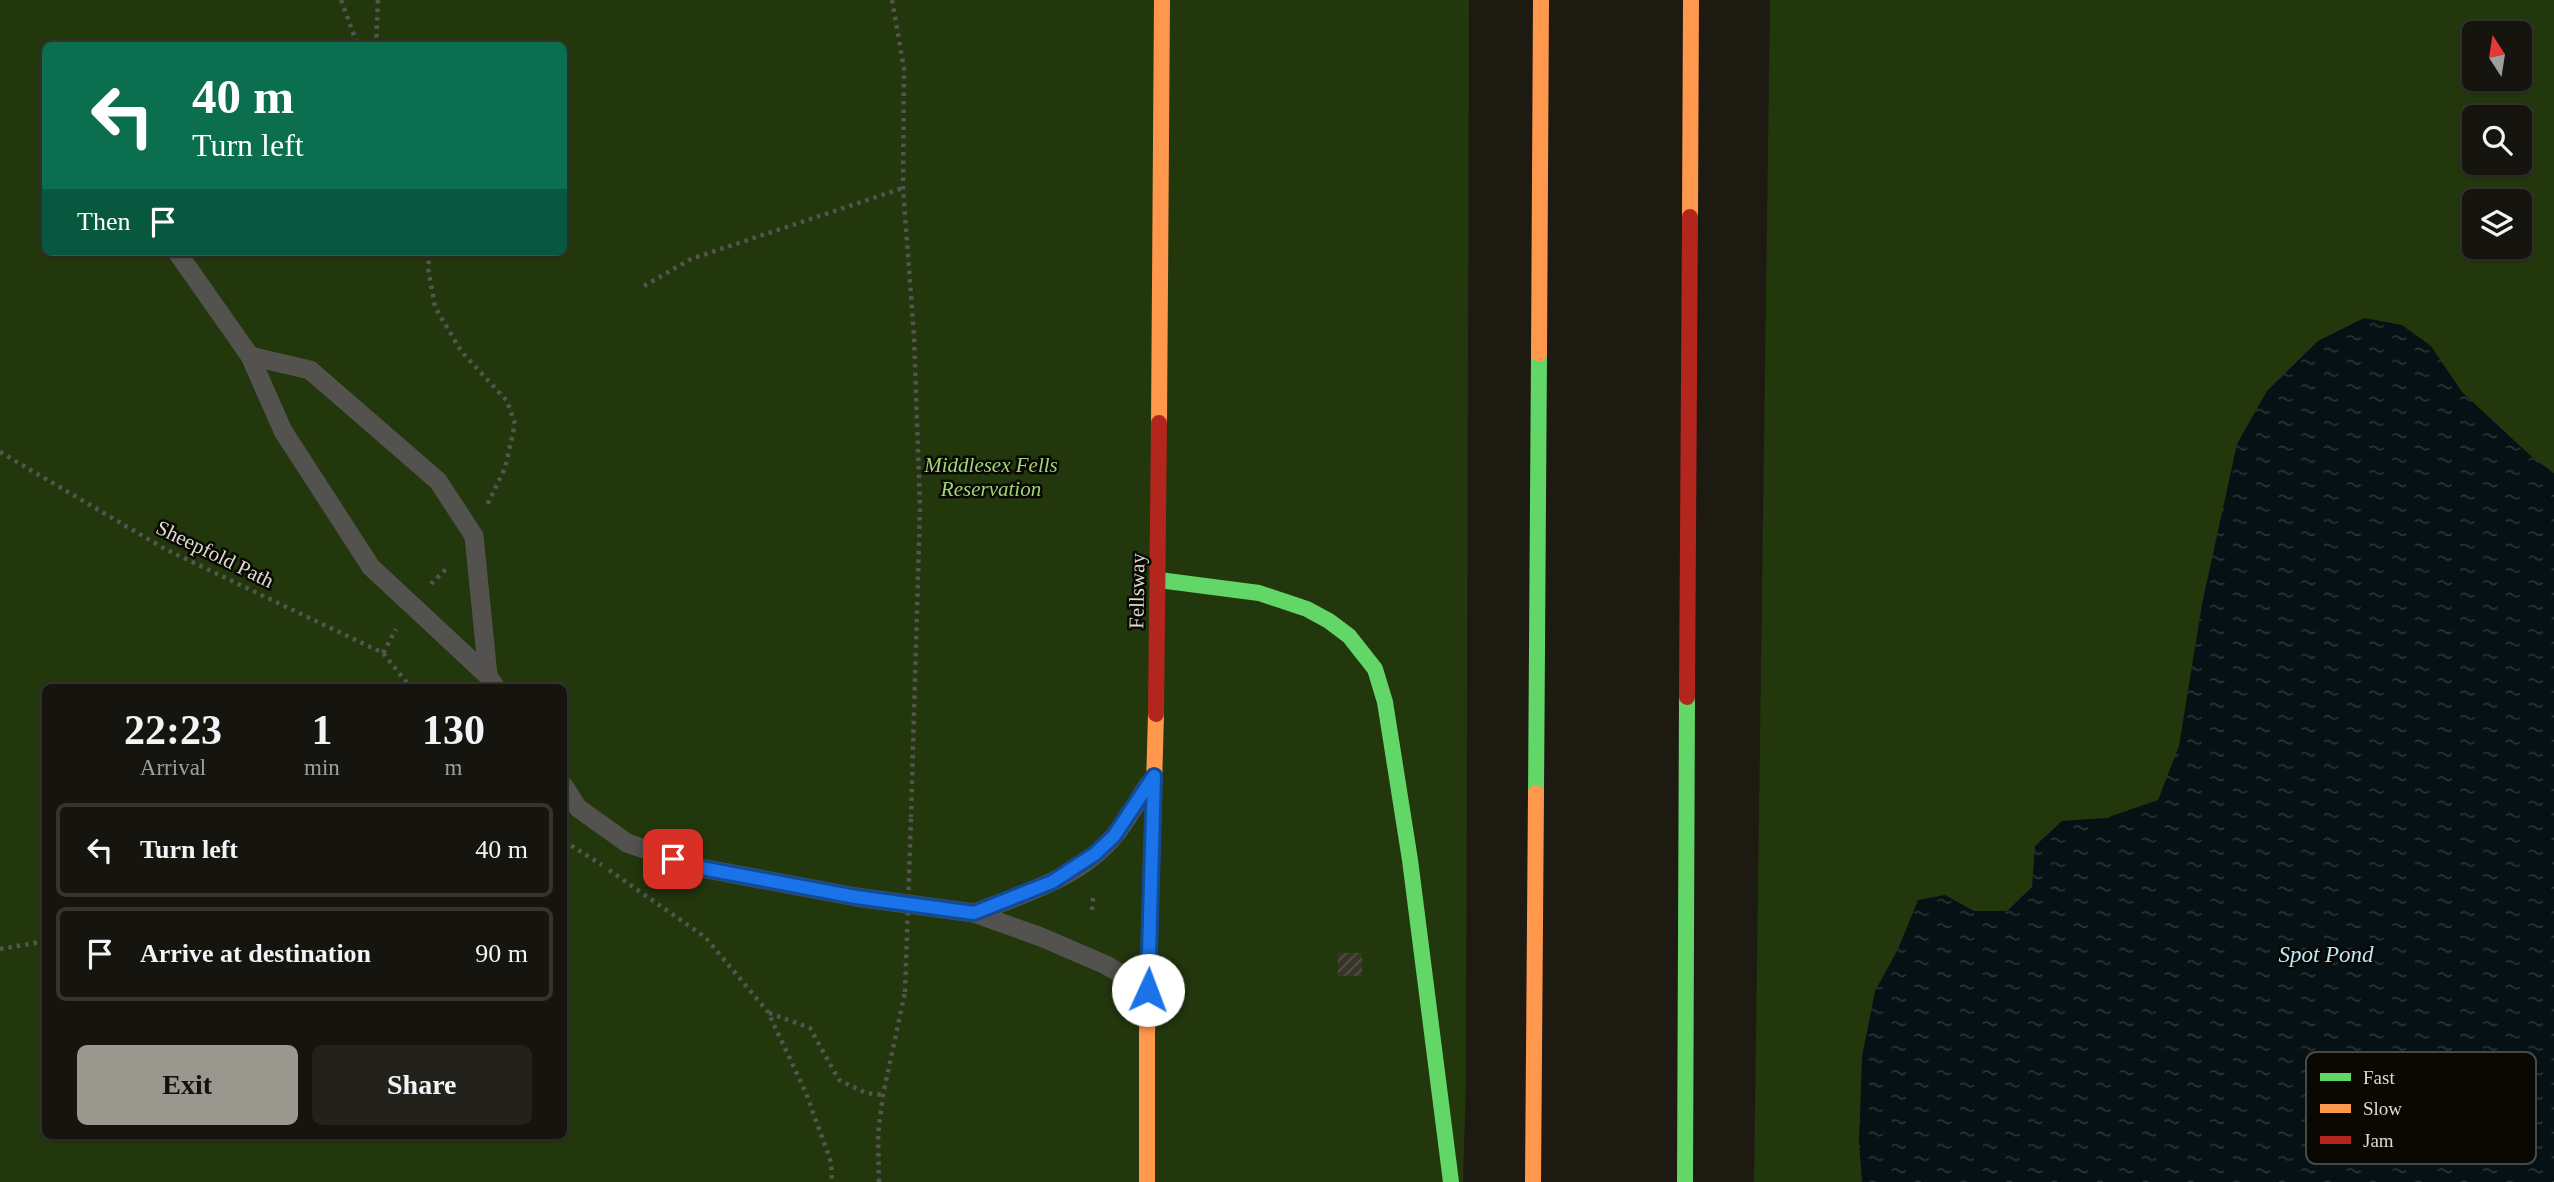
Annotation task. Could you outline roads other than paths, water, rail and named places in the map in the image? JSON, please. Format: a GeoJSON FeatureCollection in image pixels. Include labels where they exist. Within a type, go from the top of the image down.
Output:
{"type":"FeatureCollection","features":[{"type":"Feature","properties":{"kind":"main road","name":"Fellsway"},"geometry":{"type":"LineString","coordinates":[[1147,1182],[1148,990],[1159,580],[1162,0]]}},
{"type":"Feature","properties":{"kind":"main road"},"geometry":{"type":"LineString","coordinates":[[1533,1182],[1541,0]]}},
{"type":"Feature","properties":{"kind":"main road"},"geometry":{"type":"LineString","coordinates":[[1685,1182],[1691,0]]}},
{"type":"Feature","properties":{"kind":"main road"},"geometry":{"type":"LineString","coordinates":[[1159,580],[1240,590],[1287,602],[1312,612],[1332,622],[1351,638],[1366,655],[1377,675],[1389,723],[1416,896],[1451,1182]]}},
{"type":"Feature","properties":{"kind":"lane"},"geometry":{"type":"LineString","coordinates":[[180,256],[250,355],[283,431],[371,567],[492,682]]}},
{"type":"Feature","properties":{"kind":"lane"},"geometry":{"type":"LineString","coordinates":[[250,355],[310,370],[438,481],[474,536],[492,682]]}},
{"type":"Feature","properties":{"kind":"lane"},"geometry":{"type":"LineString","coordinates":[[974,913],[1052,882],[1095,854],[1114,836],[1154,776]]}},
{"type":"Feature","properties":{"kind":"lane"},"geometry":{"type":"LineString","coordinates":[[567,791],[578,808],[627,843],[696,867],[856,897],[974,913],[1041,937],[1106,965],[1148,990]]}},
{"type":"Feature","properties":{"kind":"water","name":"Spot Pond"},"geometry":{"type":"Polygon","coordinates":[[[2364,318],[2402,325],[2431,346],[2462,392],[2531,456],[2554,473],[2554,1182],[1862,1182],[1859,1142],[1862,1057],[1875,991],[1898,949],[1918,900],[1945,895],[1974,911],[2007,911],[2032,887],[2035,846],[2062,821],[2106,818],[2158,800],[2179,746],[2202,604],[2237,444],[2267,391],[2318,341],[2364,318]]]}},
{"type":"Feature","properties":{"kind":"park label","name":"Middlesex Fells Reservation"},"geometry":{"type":"Point","coordinates":[991,477]}}]}
